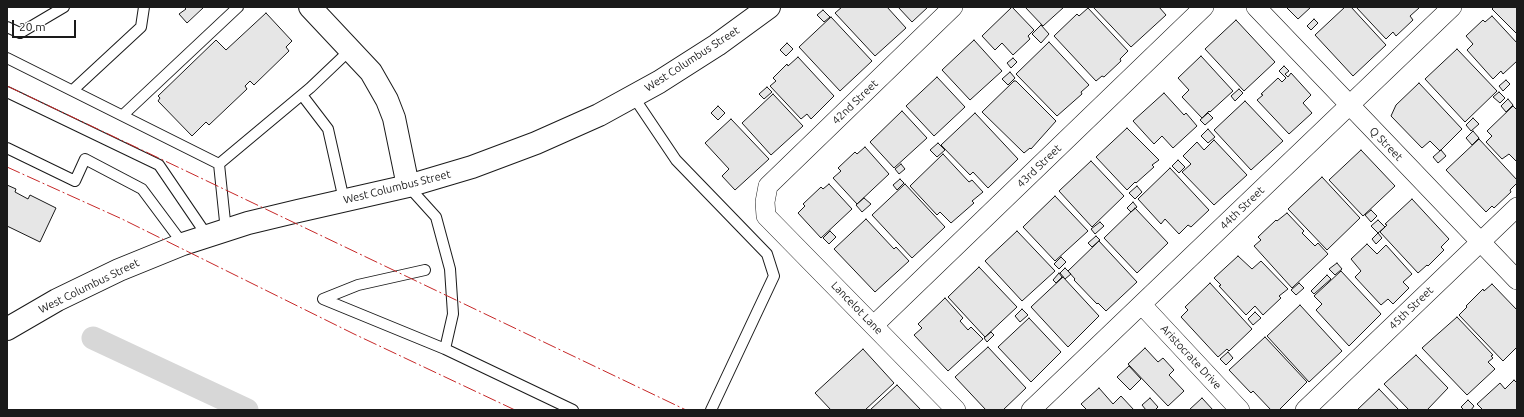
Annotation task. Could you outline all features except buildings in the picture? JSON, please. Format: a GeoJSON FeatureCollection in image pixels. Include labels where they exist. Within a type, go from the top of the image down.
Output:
{"type":"FeatureCollection","features":[{"type":"Feature","properties":{"kind":"main road"},"geometry":{"type":"LineString","coordinates":[[310,7],[371,72],[387,100],[394,118],[408,186]]}},
{"type":"Feature","properties":{"kind":"main road","name":"West Columbus Street"},"geometry":{"type":"LineString","coordinates":[[7,329],[57,300],[119,270],[183,244],[284,214],[408,186],[472,167],[536,143],[598,115],[659,82],[717,45],[769,7]]}},
{"type":"Feature","properties":{"kind":"street","name":"42nd Street"},"geometry":{"type":"LineString","coordinates":[[765,202],[768,186],[953,7]]}},
{"type":"Feature","properties":{"kind":"street","name":"43rd Street"},"geometry":{"type":"LineString","coordinates":[[874,325],[1204,7]]}},
{"type":"Feature","properties":{"kind":"street","name":"Q Street"},"geometry":{"type":"LineString","coordinates":[[1256,7],[1517,280]]}},
{"type":"Feature","properties":{"kind":"street","name":"44th Street"},"geometry":{"type":"LineString","coordinates":[[1031,410],[1452,7]]}},
{"type":"Feature","properties":{"kind":"street","name":"Lancelot Lane"},"geometry":{"type":"LineString","coordinates":[[765,202],[766,216],[956,410]]}},
{"type":"Feature","properties":{"kind":"street","name":"45th Street"},"geometry":{"type":"LineString","coordinates":[[1305,410],[1517,207]]}},
{"type":"Feature","properties":{"kind":"street","name":"Aristocrate Drive"},"geometry":{"type":"LineString","coordinates":[[1142,305],[1240,410]]}},
{"type":"Feature","properties":{"kind":"lane"},"geometry":{"type":"LineString","coordinates":[[7,28],[20,33],[64,7]]}},
{"type":"Feature","properties":{"kind":"lane"},"geometry":{"type":"LineString","coordinates":[[73,90],[141,27],[144,7]]}},
{"type":"Feature","properties":{"kind":"lane"},"geometry":{"type":"LineString","coordinates":[[123,115],[238,7]]}},
{"type":"Feature","properties":{"kind":"lane"},"geometry":{"type":"LineString","coordinates":[[217,234],[219,164],[302,95],[350,50]]}},
{"type":"Feature","properties":{"kind":"lane"},"geometry":{"type":"LineString","coordinates":[[7,58],[219,164]]}},
{"type":"Feature","properties":{"kind":"lane"},"geometry":{"type":"LineString","coordinates":[[7,92],[158,165],[217,234]]}},
{"type":"Feature","properties":{"kind":"lane"},"geometry":{"type":"LineString","coordinates":[[302,95],[328,129],[344,200]]}},
{"type":"Feature","properties":{"kind":"lane"},"geometry":{"type":"LineString","coordinates":[[633,96],[676,160],[767,254],[774,276],[710,410]]}},
{"type":"Feature","properties":{"kind":"lane"},"geometry":{"type":"LineString","coordinates":[[7,148],[74,181],[85,159],[142,189],[183,244]]}},
{"type":"Feature","properties":{"kind":"lane"},"geometry":{"type":"LineString","coordinates":[[408,186],[436,217],[450,269],[452,314],[445,349]]}},
{"type":"Feature","properties":{"kind":"lane"},"geometry":{"type":"LineString","coordinates":[[425,270],[358,284],[323,299],[445,349],[573,410]]}},
{"type":"Feature","properties":{"kind":"waterway"},"geometry":{"type":"LineString","coordinates":[[93,338],[247,410]]}},
{"type":"Feature","properties":{"kind":"power"},"geometry":{"type":"LineString","coordinates":[[7,86],[686,410]]}},
{"type":"Feature","properties":{"kind":"power"},"geometry":{"type":"LineString","coordinates":[[7,167],[122,219],[354,334],[515,410]]}}]}
